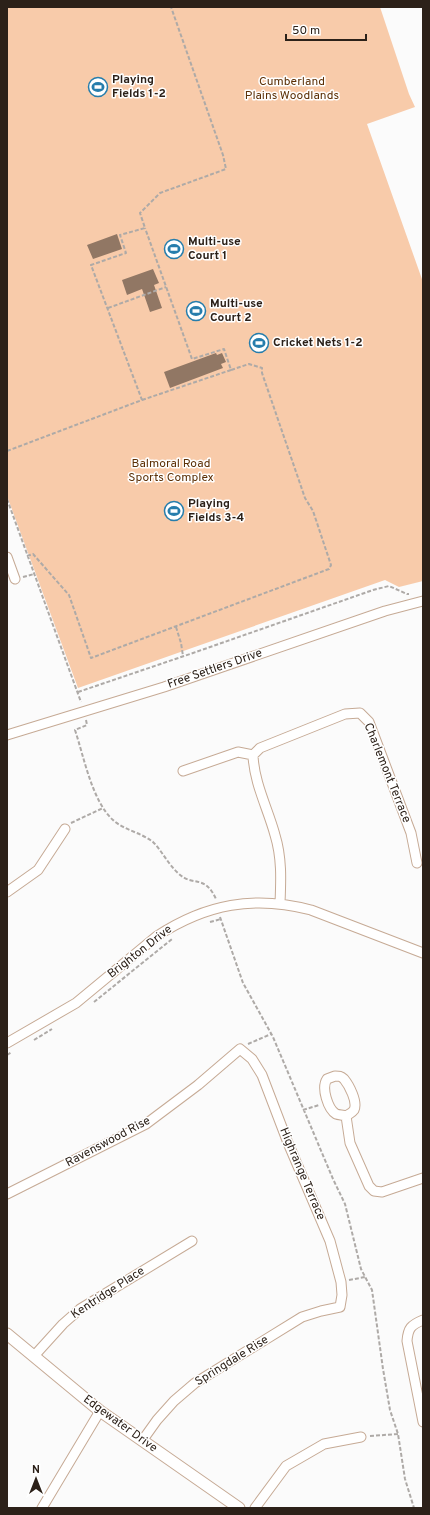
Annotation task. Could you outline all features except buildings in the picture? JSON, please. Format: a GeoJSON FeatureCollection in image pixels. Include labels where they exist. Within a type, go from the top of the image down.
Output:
{"type":"FeatureCollection","features":[{"type":"Feature","properties":{"kind":"street"},"geometry":{"type":"LineString","coordinates":[[7,557],[15,579]]}},
{"type":"Feature","properties":{"kind":"street","name":"Free Settlers Drive"},"geometry":{"type":"LineString","coordinates":[[7,735],[157,689],[356,621],[423,601]]}},
{"type":"Feature","properties":{"kind":"street","name":"Charlemont Terrace"},"geometry":{"type":"LineString","coordinates":[[253,755],[260,748],[345,714],[360,713],[369,722],[409,826],[417,863]]}},
{"type":"Feature","properties":{"kind":"street"},"geometry":{"type":"LineString","coordinates":[[183,770],[238,752],[253,755],[253,769],[276,836],[280,855],[282,875],[280,903]]}},
{"type":"Feature","properties":{"kind":"street"},"geometry":{"type":"LineString","coordinates":[[7,892],[38,870],[65,829]]}},
{"type":"Feature","properties":{"kind":"street","name":"Brighton Drive"},"geometry":{"type":"LineString","coordinates":[[7,1043],[76,1003],[157,936],[182,921],[198,914],[230,905],[263,902],[280,903],[311,910],[423,953]]}},
{"type":"Feature","properties":{"kind":"street","name":"Ravenswood Rise"},"geometry":{"type":"LineString","coordinates":[[7,1194],[146,1124],[198,1085],[240,1049]]}},
{"type":"Feature","properties":{"kind":"street","name":"Highrange Terrace"},"geometry":{"type":"LineString","coordinates":[[240,1049],[252,1059],[262,1075],[288,1143],[330,1241],[341,1282],[342,1295],[340,1307]]}},
{"type":"Feature","properties":{"kind":"street"},"geometry":{"type":"LineString","coordinates":[[346,1116],[350,1143],[365,1180],[374,1191],[382,1192],[423,1178]]}},
{"type":"Feature","properties":{"kind":"street","name":"Kentridge Place"},"geometry":{"type":"LineString","coordinates":[[34,1356],[63,1324],[80,1309],[192,1241]]}},
{"type":"Feature","properties":{"kind":"street","name":"Springdale Rise"},"geometry":{"type":"LineString","coordinates":[[142,1441],[157,1420],[174,1401],[195,1384],[302,1317],[320,1311],[340,1307]]}},
{"type":"Feature","properties":{"kind":"street"},"geometry":{"type":"LineString","coordinates":[[423,1320],[415,1323],[408,1330],[407,1341],[423,1422]]}},
{"type":"Feature","properties":{"kind":"street","name":"Edgewater Drive"},"geometry":{"type":"LineString","coordinates":[[7,1334],[100,1412],[239,1508]]}},
{"type":"Feature","properties":{"kind":"street"},"geometry":{"type":"LineString","coordinates":[[42,1508],[100,1412]]}},
{"type":"Feature","properties":{"kind":"street"},"geometry":{"type":"LineString","coordinates":[[255,1508],[286,1466],[324,1444],[361,1437]]}},
{"type":"Feature","properties":{"kind":"path"},"geometry":{"type":"LineString","coordinates":[[171,7],[223,155],[226,169],[160,193],[140,213],[192,359],[224,349],[231,370]]}},
{"type":"Feature","properties":{"kind":"path"},"geometry":{"type":"LineString","coordinates":[[142,400],[92,265],[126,253],[120,235],[145,228]]}},
{"type":"Feature","properties":{"kind":"path"},"geometry":{"type":"LineString","coordinates":[[108,308],[166,288]]}},
{"type":"Feature","properties":{"kind":"path"},"geometry":{"type":"LineString","coordinates":[[7,451],[142,400],[249,364],[262,368],[262,373],[302,490],[313,511],[331,565],[329,569],[92,658],[69,595],[33,554],[27,556]]}},
{"type":"Feature","properties":{"kind":"path"},"geometry":{"type":"LineString","coordinates":[[7,499],[78,692],[183,657],[373,590],[389,586],[407,594],[412,593]]}},
{"type":"Feature","properties":{"kind":"path"},"geometry":{"type":"LineString","coordinates":[[176,627],[181,643],[183,657]]}},
{"type":"Feature","properties":{"kind":"path"},"geometry":{"type":"LineString","coordinates":[[87,725],[75,730],[94,792],[102,808],[113,820],[126,829],[152,842],[178,874],[188,879],[203,882],[210,888],[216,898]]}},
{"type":"Feature","properties":{"kind":"path"},"geometry":{"type":"LineString","coordinates":[[65,829],[73,822],[102,808]]}},
{"type":"Feature","properties":{"kind":"path"},"geometry":{"type":"LineString","coordinates":[[221,919],[243,983],[271,1034],[288,1070],[303,1110],[345,1204],[361,1269],[372,1290],[389,1403],[398,1434],[405,1479],[414,1508]]}},
{"type":"Feature","properties":{"kind":"path"},"geometry":{"type":"LineString","coordinates":[[240,1049],[248,1043],[271,1034]]}},
{"type":"Feature","properties":{"kind":"path"},"geometry":{"type":"LineString","coordinates":[[303,1110],[323,1104]]}},
{"type":"Feature","properties":{"kind":"path"},"geometry":{"type":"LineString","coordinates":[[341,1282],[365,1277]]}},
{"type":"Feature","properties":{"kind":"path"},"geometry":{"type":"LineString","coordinates":[[361,1437],[398,1434]]}},
{"type":"Feature","properties":{"kind":"green space","name":"Balmoral Road Sports Complex"},"geometry":{"type":"Polygon","coordinates":[[[7,7],[380,7],[409,94],[415,107],[367,124],[423,282],[423,581],[399,587],[385,580],[78,688],[7,496],[7,7]]]}},
{"type":"Feature","properties":{"kind":"place","name":"Playing Fields 1-2"},"geometry":{"type":"Point","coordinates":[98,87]}},
{"type":"Feature","properties":{"kind":"place","name":"Multi-use Court 1"},"geometry":{"type":"Point","coordinates":[174,249]}},
{"type":"Feature","properties":{"kind":"place","name":"Multi-use Court 2"},"geometry":{"type":"Point","coordinates":[196,311]}},
{"type":"Feature","properties":{"kind":"place","name":"Cricket Nets 1-2"},"geometry":{"type":"Point","coordinates":[259,343]}},
{"type":"Feature","properties":{"kind":"place","name":"Playing Fields 3-4"},"geometry":{"type":"Point","coordinates":[174,511]}},
{"type":"Feature","properties":{"kind":"park label","name":"Cumberland Plains Woodlands"},"geometry":{"type":"Point","coordinates":[292,89]}}]}
